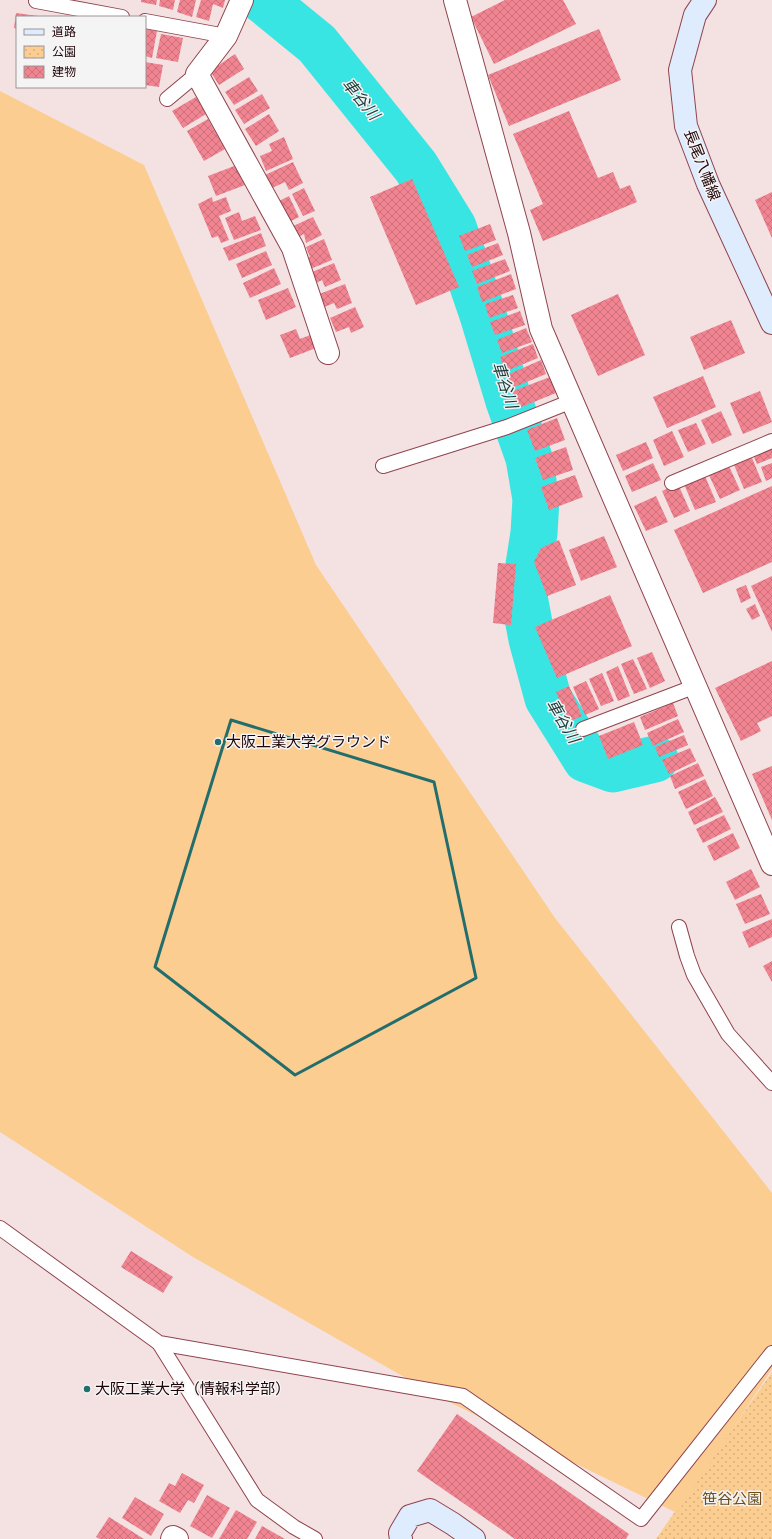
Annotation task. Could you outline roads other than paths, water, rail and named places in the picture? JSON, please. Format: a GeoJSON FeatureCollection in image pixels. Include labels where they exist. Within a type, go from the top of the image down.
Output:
{"type":"FeatureCollection","features":[{"type":"Feature","properties":{"kind":"main road","name":"長尾八幡線"},"geometry":{"type":"LineString","coordinates":[[705,0],[695,15],[680,70],[686,126],[708,184],[772,323]]}},
{"type":"Feature","properties":{"kind":"main road"},"geometry":{"type":"LineString","coordinates":[[401,1539],[400,1533],[410,1516],[430,1510],[474,1539]]}},
{"type":"Feature","properties":{"kind":"street"},"geometry":{"type":"LineString","coordinates":[[455,0],[519,233],[541,329],[772,864]]}},
{"type":"Feature","properties":{"kind":"street"},"geometry":{"type":"LineString","coordinates":[[242,1],[226,36],[197,74],[293,248],[328,354]]}},
{"type":"Feature","properties":{"kind":"street"},"geometry":{"type":"LineString","coordinates":[[172,1539],[173,1536],[177,1539]]}},
{"type":"Feature","properties":{"kind":"lane"},"geometry":{"type":"LineString","coordinates":[[36,2],[116,16]]}},
{"type":"Feature","properties":{"kind":"lane"},"geometry":{"type":"LineString","coordinates":[[146,21],[226,36]]}},
{"type":"Feature","properties":{"kind":"lane"},"geometry":{"type":"LineString","coordinates":[[167,99],[197,74]]}},
{"type":"Feature","properties":{"kind":"lane"},"geometry":{"type":"LineString","coordinates":[[383,466],[507,427],[572,401]]}},
{"type":"Feature","properties":{"kind":"lane"},"geometry":{"type":"LineString","coordinates":[[672,483],[772,441]]}},
{"type":"Feature","properties":{"kind":"lane"},"geometry":{"type":"LineString","coordinates":[[583,729],[696,686]]}},
{"type":"Feature","properties":{"kind":"lane"},"geometry":{"type":"LineString","coordinates":[[679,927],[694,975],[728,1034],[772,1083]]}},
{"type":"Feature","properties":{"kind":"lane"},"geometry":{"type":"LineString","coordinates":[[0,1228],[159,1343],[257,1500],[315,1539]]}},
{"type":"Feature","properties":{"kind":"lane"},"geometry":{"type":"LineString","coordinates":[[159,1343],[463,1396],[641,1519],[772,1353]]}},
{"type":"Feature","properties":{"kind":"waterway","name":"車谷川"},"geometry":{"type":"LineString","coordinates":[[263,0],[317,44],[416,167],[453,227],[529,458],[536,499],[534,533],[524,597],[532,639],[548,698],[586,759],[613,769],[655,759]]}},
{"type":"Feature","properties":{"kind":"place","name":"大阪工業大学グラウンド"},"geometry":{"type":"Point","coordinates":[218,742]}},
{"type":"Feature","properties":{"kind":"place","name":"大阪工業大学（情報科学部）"},"geometry":{"type":"Point","coordinates":[87,1389]}},
{"type":"Feature","properties":{"kind":"park label","name":"笹谷公園"},"geometry":{"type":"Point","coordinates":[732,1499]}}]}
